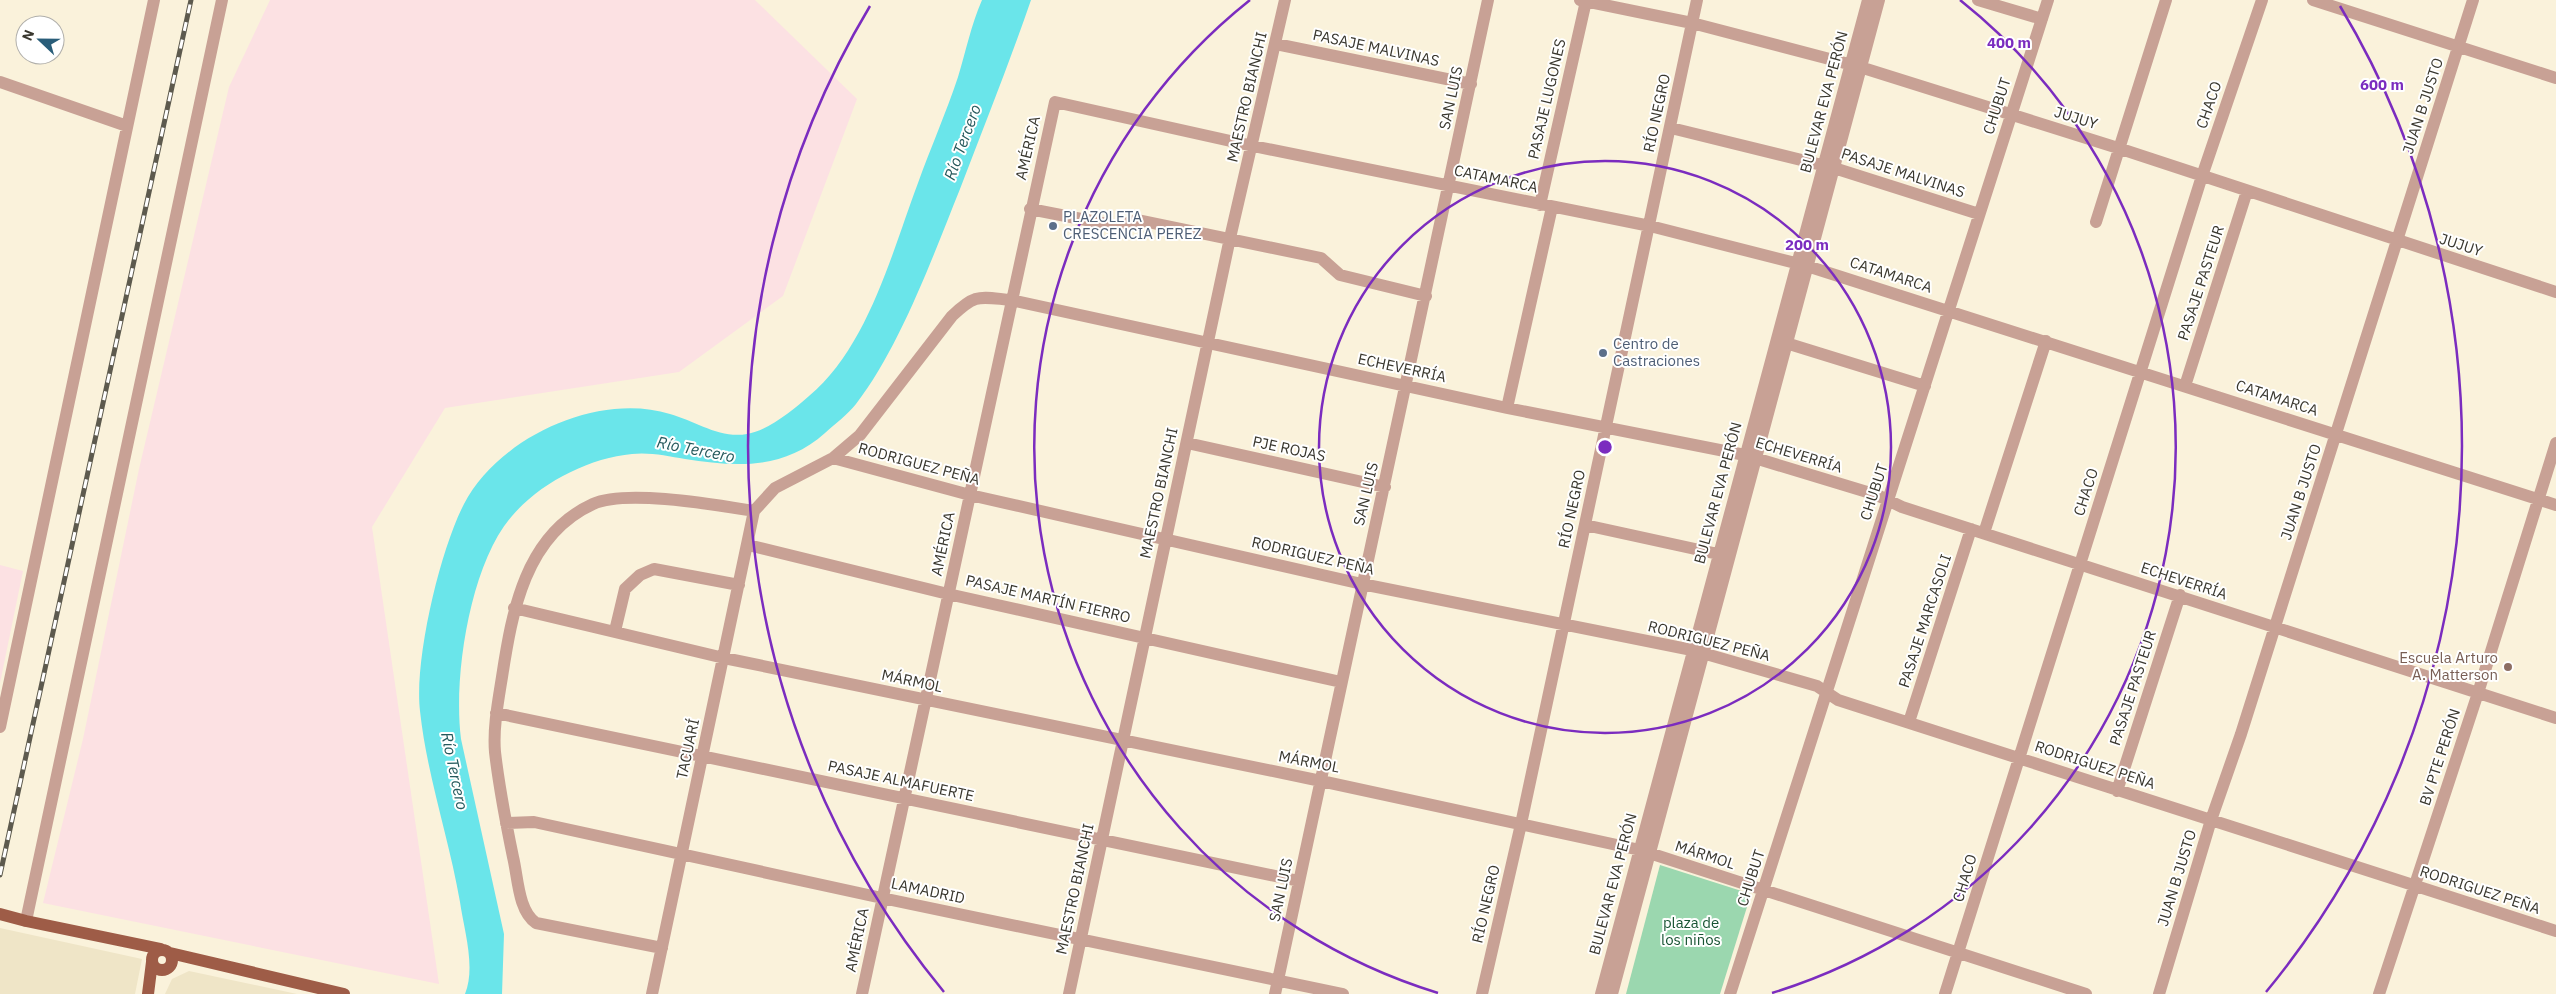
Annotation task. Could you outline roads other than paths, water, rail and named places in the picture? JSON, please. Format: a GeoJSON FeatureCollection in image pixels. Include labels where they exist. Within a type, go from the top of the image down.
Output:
{"type":"FeatureCollection","features":[{"type":"Feature","properties":{"kind":"main road"},"geometry":{"type":"LineString","coordinates":[[0,914],[142,946],[162,959],[187,959],[344,994]]}},
{"type":"Feature","properties":{"kind":"main road"},"geometry":{"type":"LineString","coordinates":[[149,988],[162,959]]}},
{"type":"Feature","properties":{"kind":"street"},"geometry":{"type":"LineString","coordinates":[[0,727],[154,0]]}},
{"type":"Feature","properties":{"kind":"street"},"geometry":{"type":"LineString","coordinates":[[26,921],[222,0]]}},
{"type":"Feature","properties":{"kind":"street","name":"MAESTRO BIANCHI"},"geometry":{"type":"LineString","coordinates":[[1070,994],[1080,939],[1230,238],[1286,0]]}},
{"type":"Feature","properties":{"kind":"street","name":"SAN LUIS"},"geometry":{"type":"LineString","coordinates":[[1275,994],[1488,0]]}},
{"type":"Feature","properties":{"kind":"street","name":"RÍO NEGRO"},"geometry":{"type":"LineString","coordinates":[[1482,994],[1521,824],[1697,0]]}},
{"type":"Feature","properties":{"kind":"street","name":"BULEVAR EVA PERÓN"},"geometry":{"type":"LineString","coordinates":[[1856,66],[1868,0]]}},
{"type":"Feature","properties":{"kind":"street","name":"BULEVAR EVA PERÓN"},"geometry":{"type":"LineString","coordinates":[[1612,994],[1645,852],[1697,651],[1856,66],[1879,0]]}},
{"type":"Feature","properties":{"kind":"street"},"geometry":{"type":"LineString","coordinates":[[1978,0],[2042,19]]}},
{"type":"Feature","properties":{"kind":"street","name":"CHUBUT"},"geometry":{"type":"LineString","coordinates":[[1730,994],[2048,0]]}},
{"type":"Feature","properties":{"kind":"street"},"geometry":{"type":"LineString","coordinates":[[2096,222],[2166,0]]}},
{"type":"Feature","properties":{"kind":"street","name":"CHACO"},"geometry":{"type":"LineString","coordinates":[[1945,994],[2202,176],[2262,0]]}},
{"type":"Feature","properties":{"kind":"street"},"geometry":{"type":"LineString","coordinates":[[2313,0],[2556,78]]}},
{"type":"Feature","properties":{"kind":"street","name":"JUAN B JUSTO"},"geometry":{"type":"LineString","coordinates":[[2159,994],[2211,820],[2275,628],[2473,0]]}},
{"type":"Feature","properties":{"kind":"street","name":"JUJUY"},"geometry":{"type":"LineString","coordinates":[[1583,1],[1692,23],[1856,66],[2118,148],[2397,242],[2556,292]]}},
{"type":"Feature","properties":{"kind":"street","name":"PASAJE LUGONES"},"geometry":{"type":"LineString","coordinates":[[1540,205],[1583,1]]}},
{"type":"Feature","properties":{"kind":"street","name":"PASAJE MALVINAS"},"geometry":{"type":"LineString","coordinates":[[1276,44],[1470,84]]}},
{"type":"Feature","properties":{"kind":"street"},"geometry":{"type":"LineString","coordinates":[[0,82],[127,126]]}},
{"type":"Feature","properties":{"kind":"street","name":"CATAMARCA"},"geometry":{"type":"LineString","coordinates":[[1055,102],[1253,146],[1650,226],[1802,264],[2142,371],[2556,505]]}},
{"type":"Feature","properties":{"kind":"street","name":"AMÉRICA"},"geometry":{"type":"LineString","coordinates":[[862,994],[1030,209],[1055,102]]}},
{"type":"Feature","properties":{"kind":"street","name":"PASAJE MALVINAS"},"geometry":{"type":"LineString","coordinates":[[1670,128],[1829,166],[1980,214]]}},
{"type":"Feature","properties":{"kind":"street","name":"PASAJE PASTEUR"},"geometry":{"type":"LineString","coordinates":[[2185,386],[2247,191]]}},
{"type":"Feature","properties":{"kind":"street"},"geometry":{"type":"LineString","coordinates":[[1507,408],[1552,207]]}},
{"type":"Feature","properties":{"kind":"street"},"geometry":{"type":"LineString","coordinates":[[1030,209],[1117,226],[1138,220],[1230,238],[1321,258],[1340,275],[1426,296]]}},
{"type":"Feature","properties":{"kind":"street","name":"BULEVAR EVA PERÓN"},"geometry":{"type":"LineString","coordinates":[[1697,651],[1718,554],[1786,343],[1802,264]]}},
{"type":"Feature","properties":{"kind":"street","name":"ECHEVERRÍA"},"geometry":{"type":"LineString","coordinates":[[754,510],[775,488],[833,458],[860,435],[952,316],[967,301],[976,297],[1011,300],[1507,408],[1750,457],[1888,500],[1902,507],[2080,565],[2180,595],[2275,628],[2556,718]]}},
{"type":"Feature","properties":{"kind":"street"},"geometry":{"type":"LineString","coordinates":[[1984,533],[2046,341]]}},
{"type":"Feature","properties":{"kind":"street"},"geometry":{"type":"LineString","coordinates":[[1786,343],[1925,386]]}},
{"type":"Feature","properties":{"kind":"street","name":"PJE ROJAS"},"geometry":{"type":"LineString","coordinates":[[1187,443],[1385,487]]}},
{"type":"Feature","properties":{"kind":"street","name":"BV PTE PERÓN"},"geometry":{"type":"LineString","coordinates":[[2379,994],[2478,693],[2556,443]]}},
{"type":"Feature","properties":{"kind":"street","name":"RODRIGUEZ PEÑA"},"geometry":{"type":"LineString","coordinates":[[833,458],[970,495],[1362,584],[1697,651],[1817,686],[1838,700],[2556,931]]}},
{"type":"Feature","properties":{"kind":"street"},"geometry":{"type":"LineString","coordinates":[[662,948],[536,923],[525,912],[506,824],[495,751],[496,713],[514,608],[522,583],[542,548],[568,520],[592,505],[607,499],[620,498],[694,502],[754,510]]}},
{"type":"Feature","properties":{"kind":"street","name":"TACUARÍ"},"geometry":{"type":"LineString","coordinates":[[652,994],[754,510]]}},
{"type":"Feature","properties":{"kind":"street"},"geometry":{"type":"LineString","coordinates":[[1585,525],[1718,554]]}},
{"type":"Feature","properties":{"kind":"street","name":"PASAJE MARCASOLI"},"geometry":{"type":"LineString","coordinates":[[1909,722],[1971,529]]}},
{"type":"Feature","properties":{"kind":"street","name":"PASAJE MARTÍN FIERRO"},"geometry":{"type":"LineString","coordinates":[[748,545],[948,594],[1341,682]]}},
{"type":"Feature","properties":{"kind":"street"},"geometry":{"type":"LineString","coordinates":[[615,631],[625,589],[635,578],[654,568],[739,585]]}},
{"type":"Feature","properties":{"kind":"street","name":"PASAJE PASTEUR"},"geometry":{"type":"LineString","coordinates":[[2117,791],[2180,595]]}},
{"type":"Feature","properties":{"kind":"street","name":"MÁRMOL"},"geometry":{"type":"LineString","coordinates":[[514,608],[724,658],[1123,742],[1321,781],[1645,852],[2086,994]]}},
{"type":"Feature","properties":{"kind":"street","name":"PASAJE ALMAFUERTE"},"geometry":{"type":"LineString","coordinates":[[496,713],[1299,881]]}},
{"type":"Feature","properties":{"kind":"street","name":"LAMADRID"},"geometry":{"type":"LineString","coordinates":[[506,824],[534,822],[882,898],[1343,994]]}},
{"type":"Feature","properties":{"kind":"street","name":"BULEVAR EVA PERÓN"},"geometry":{"type":"LineString","coordinates":[[1601,994],[1645,852]]}},
{"type":"Feature","properties":{"kind":"water","name":"Río Tercero"},"geometry":{"type":"Polygon","coordinates":[[[982,0],[1031,0],[927,271],[887,356],[853,408],[809,445],[793,454],[776,460],[759,463],[723,464],[638,454],[616,456],[599,461],[566,474],[537,493],[512,516],[497,537],[485,562],[475,591],[468,622],[463,654],[459,714],[461,739],[504,934],[502,994],[465,994],[469,972],[468,948],[455,878],[423,735],[419,689],[425,635],[438,576],[455,524],[464,504],[480,480],[501,459],[526,440],[553,426],[582,415],[612,409],[642,409],[670,414],[717,432],[737,435],[747,434],[772,424],[788,413],[830,376],[863,325],[888,268],[958,77],[982,0]]]}},
{"type":"Feature","properties":{"kind":"railway"},"geometry":{"type":"LineString","coordinates":[[0,875],[191,0]]}},
{"type":"Feature","properties":{"kind":"place","name":"PLAZOLETA CRESCENCIA PEREZ"},"geometry":{"type":"Point","coordinates":[1053,226]}},
{"type":"Feature","properties":{"kind":"place","name":"Centro de Castraciones"},"geometry":{"type":"Point","coordinates":[1603,353]}},
{"type":"Feature","properties":{"kind":"place","name":"Escuela Arturo A. Matterson"},"geometry":{"type":"Point","coordinates":[2508,667]}},
{"type":"Feature","properties":{"kind":"park label","name":"plaza de los niños"},"geometry":{"type":"Point","coordinates":[1691,932]}}]}
